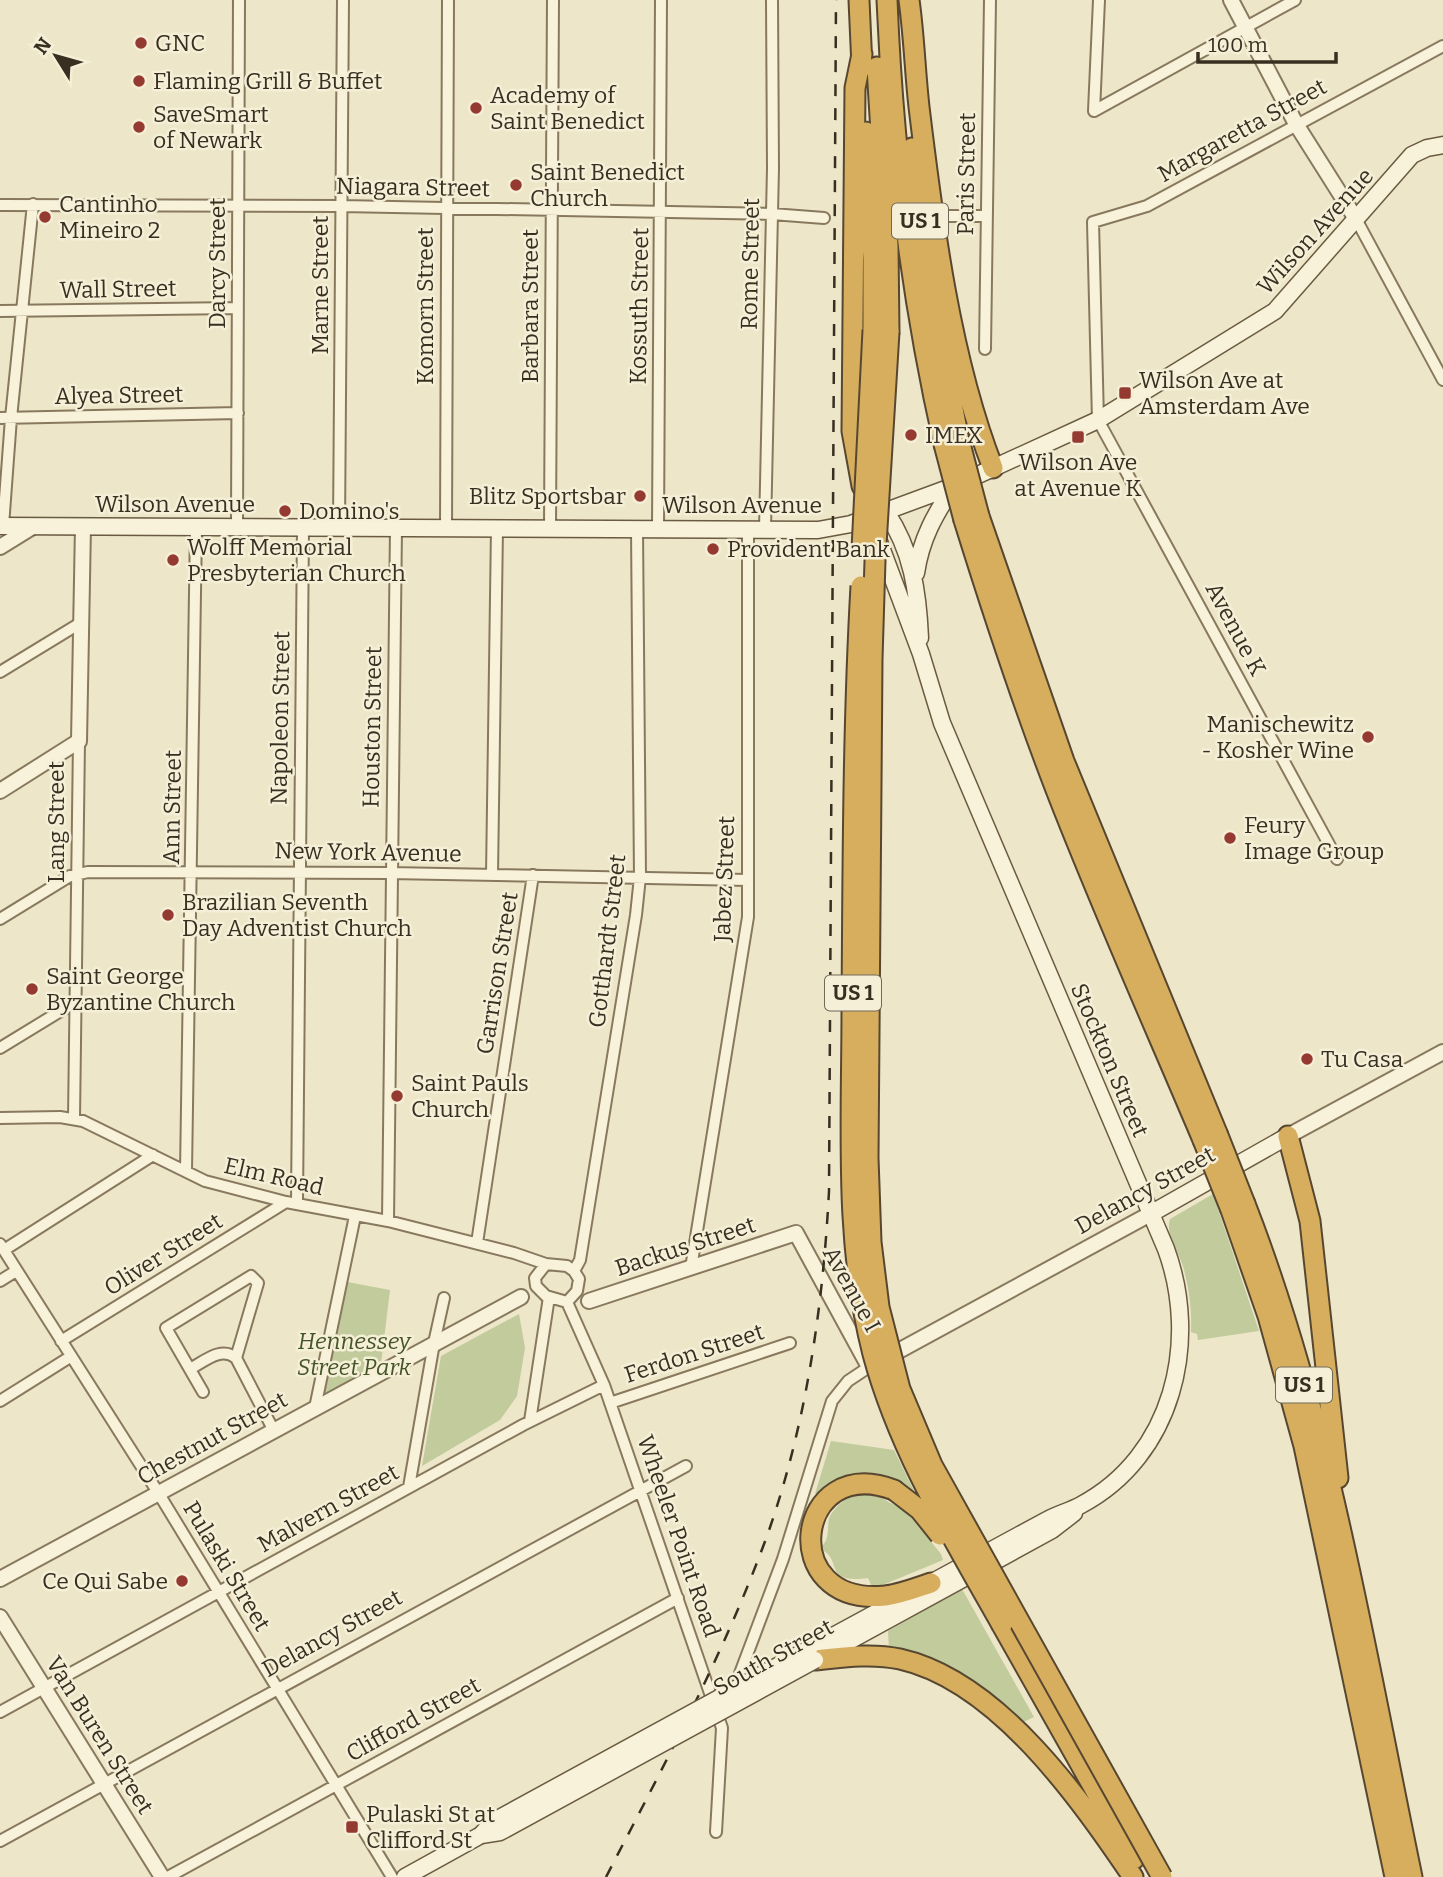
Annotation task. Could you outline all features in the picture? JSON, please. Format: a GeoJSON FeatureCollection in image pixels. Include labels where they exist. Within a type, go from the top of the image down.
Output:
{"type":"FeatureCollection","features":[{"type":"Feature","properties":{"kind":"highway","name":"US 1"},"geometry":{"type":"LineString","coordinates":[[859,0],[881,331],[856,682],[852,1107],[852,1190],[856,1257],[870,1339],[883,1387],[929,1494],[1144,1877]]}},
{"type":"Feature","properties":{"kind":"highway"},"geometry":{"type":"LineString","coordinates":[[874,0],[888,246],[881,331],[872,629],[868,1167],[870,1233],[876,1291],[888,1349],[900,1388],[936,1473],[1163,1877]]}},
{"type":"Feature","properties":{"kind":"highway"},"geometry":{"type":"LineString","coordinates":[[887,0],[894,119],[920,330],[951,442]]}},
{"type":"Feature","properties":{"kind":"highway","name":"US 1"},"geometry":{"type":"LineString","coordinates":[[902,0],[909,119],[921,229],[951,442],[1009,661],[1063,808],[1210,1137],[1238,1207],[1257,1284],[1287,1380],[1340,1574]]}},
{"type":"Feature","properties":{"kind":"highway"},"geometry":{"type":"LineString","coordinates":[[909,0],[925,148],[947,291],[968,386],[993,468]]}},
{"type":"Feature","properties":{"kind":"highway"},"geometry":{"type":"LineString","coordinates":[[862,54],[855,101],[852,431],[860,477],[878,514]]}},
{"type":"Feature","properties":{"kind":"highway"},"geometry":{"type":"LineString","coordinates":[[1288,1136],[1310,1221],[1340,1574],[1395,1877]]}},
{"type":"Feature","properties":{"kind":"highway"},"geometry":{"type":"LineString","coordinates":[[931,1583],[888,1596],[860,1595],[833,1586],[817,1567],[811,1554],[814,1520],[820,1508],[830,1496],[855,1483],[870,1482],[894,1490],[912,1503],[935,1528],[1002,1625]]}},
{"type":"Feature","properties":{"kind":"highway"},"geometry":{"type":"LineString","coordinates":[[1340,1574],[1412,1877]]}},
{"type":"Feature","properties":{"kind":"highway"},"geometry":{"type":"LineString","coordinates":[[812,1655],[902,1660],[938,1673],[990,1709],[1055,1771],[1133,1877]]}},
{"type":"Feature","properties":{"kind":"main road","name":"Wilson Avenue"},"geometry":{"type":"LineString","coordinates":[[2,526],[818,530],[878,514],[954,486],[1098,420],[1275,311],[1412,155],[1443,145]]}},
{"type":"Feature","properties":{"kind":"main road"},"geometry":{"type":"LineString","coordinates":[[914,589],[919,552],[928,528],[954,486]]}},
{"type":"Feature","properties":{"kind":"main road","name":"Stockton Street"},"geometry":{"type":"LineString","coordinates":[[878,514],[907,549],[919,623],[921,654]]}},
{"type":"Feature","properties":{"kind":"main road","name":"Stockton Street"},"geometry":{"type":"LineString","coordinates":[[878,514],[942,723],[1152,1213],[1177,1282],[1181,1314],[1180,1353],[1170,1396],[1157,1426],[1140,1454],[1115,1480]]}},
{"type":"Feature","properties":{"kind":"main road","name":"Delancy Street"},"geometry":{"type":"LineString","coordinates":[[1152,1213],[1288,1136]]}},
{"type":"Feature","properties":{"kind":"main road","name":"South Street"},"geometry":{"type":"LineString","coordinates":[[812,1655],[1052,1530],[1115,1480]]}},
{"type":"Feature","properties":{"kind":"main road","name":"South Street"},"geometry":{"type":"LineString","coordinates":[[405,1877],[481,1835],[500,1832],[812,1655],[931,1583],[1047,1520],[1080,1506]]}},
{"type":"Feature","properties":{"kind":"street","name":"Darcy Street"},"geometry":{"type":"LineString","coordinates":[[237,527],[239,0]]}},
{"type":"Feature","properties":{"kind":"street","name":"Marne Street"},"geometry":{"type":"LineString","coordinates":[[339,528],[343,0]]}},
{"type":"Feature","properties":{"kind":"street","name":"Komorn Street"},"geometry":{"type":"LineString","coordinates":[[446,528],[448,0]]}},
{"type":"Feature","properties":{"kind":"street","name":"Barbara Street"},"geometry":{"type":"LineString","coordinates":[[550,527],[553,0]]}},
{"type":"Feature","properties":{"kind":"street","name":"Kossuth Street"},"geometry":{"type":"LineString","coordinates":[[658,528],[661,0]]}},
{"type":"Feature","properties":{"kind":"street","name":"Rome Street"},"geometry":{"type":"LineString","coordinates":[[765,529],[772,214],[772,0]]}},
{"type":"Feature","properties":{"kind":"street","name":"Paris Street"},"geometry":{"type":"LineString","coordinates":[[985,349],[990,0]]}},
{"type":"Feature","properties":{"kind":"street"},"geometry":{"type":"LineString","coordinates":[[1099,0],[1094,111],[1295,0]]}},
{"type":"Feature","properties":{"kind":"street"},"geometry":{"type":"LineString","coordinates":[[1231,0],[1296,124],[1356,219],[1443,380]]}},
{"type":"Feature","properties":{"kind":"street","name":"Margaretta Street"},"geometry":{"type":"LineString","coordinates":[[1098,420],[1093,222],[1147,206],[1443,46]]}},
{"type":"Feature","properties":{"kind":"street"},"geometry":{"type":"LineString","coordinates":[[2,526],[6,418],[22,312],[33,204]]}},
{"type":"Feature","properties":{"kind":"street","name":"Niagara Street"},"geometry":{"type":"LineString","coordinates":[[0,205],[341,206],[772,214],[824,218]]}},
{"type":"Feature","properties":{"kind":"street"},"geometry":{"type":"LineString","coordinates":[[946,216],[985,216]]}},
{"type":"Feature","properties":{"kind":"street","name":"Wall Street"},"geometry":{"type":"LineString","coordinates":[[0,311],[237,308]]}},
{"type":"Feature","properties":{"kind":"street","name":"Alyea Street"},"geometry":{"type":"LineString","coordinates":[[6,418],[238,413]]}},
{"type":"Feature","properties":{"kind":"street","name":"Avenue K"},"geometry":{"type":"LineString","coordinates":[[1098,420],[1337,859]]}},
{"type":"Feature","properties":{"kind":"street","name":"Lang Street"},"geometry":{"type":"LineString","coordinates":[[74,1118],[83,526]]}},
{"type":"Feature","properties":{"kind":"street"},"geometry":{"type":"LineString","coordinates":[[0,547],[34,527]]}},
{"type":"Feature","properties":{"kind":"street","name":"Ann Street"},"geometry":{"type":"LineString","coordinates":[[186,1171],[196,528]]}},
{"type":"Feature","properties":{"kind":"street","name":"Napoleon Street"},"geometry":{"type":"LineString","coordinates":[[292,1202],[303,528]]}},
{"type":"Feature","properties":{"kind":"street","name":"Houston Street"},"geometry":{"type":"LineString","coordinates":[[388,1222],[396,528]]}},
{"type":"Feature","properties":{"kind":"street","name":"Garrison Street"},"geometry":{"type":"LineString","coordinates":[[492,875],[497,528]]}},
{"type":"Feature","properties":{"kind":"street","name":"Gotthardt Street"},"geometry":{"type":"LineString","coordinates":[[574,1271],[579,1263],[582,1247],[640,877],[637,529]]}},
{"type":"Feature","properties":{"kind":"street","name":"Jabez Street"},"geometry":{"type":"LineString","coordinates":[[691,1268],[748,917],[748,530]]}},
{"type":"Feature","properties":{"kind":"street"},"geometry":{"type":"LineString","coordinates":[[0,673],[82,622]]}},
{"type":"Feature","properties":{"kind":"street"},"geometry":{"type":"LineString","coordinates":[[0,791],[79,741]]}},
{"type":"Feature","properties":{"kind":"street","name":"New York Avenue"},"geometry":{"type":"LineString","coordinates":[[0,919],[70,876],[79,874],[192,871],[748,880]]}},
{"type":"Feature","properties":{"kind":"street","name":"Garrison Street"},"geometry":{"type":"LineString","coordinates":[[477,1243],[533,875]]}},
{"type":"Feature","properties":{"kind":"street"},"geometry":{"type":"LineString","coordinates":[[0,1048],[77,1000]]}},
{"type":"Feature","properties":{"kind":"street","name":"Delancy Street"},"geometry":{"type":"LineString","coordinates":[[1288,1136],[1443,1052]]}},
{"type":"Feature","properties":{"kind":"street","name":"Elm Road"},"geometry":{"type":"LineString","coordinates":[[0,1118],[74,1118],[205,1181],[477,1243],[546,1264]]}},
{"type":"Feature","properties":{"kind":"street"},"geometry":{"type":"LineString","coordinates":[[2,1247],[153,1155]]}},
{"type":"Feature","properties":{"kind":"street","name":"Oliver Street"},"geometry":{"type":"LineString","coordinates":[[61,1341],[292,1202]]}},
{"type":"Feature","properties":{"kind":"street","name":"Delancy Street"},"geometry":{"type":"LineString","coordinates":[[869,1367],[1152,1213]]}},
{"type":"Feature","properties":{"kind":"street"},"geometry":{"type":"LineString","coordinates":[[315,1408],[355,1216]]}},
{"type":"Feature","properties":{"kind":"street","name":"Backus Street"},"geometry":{"type":"LineString","coordinates":[[576,1299],[691,1268],[796,1233]]}},
{"type":"Feature","properties":{"kind":"street","name":"Avenue I"},"geometry":{"type":"LineString","coordinates":[[796,1233],[869,1367]]}},
{"type":"Feature","properties":{"kind":"street","name":"Pulaski Street"},"geometry":{"type":"LineString","coordinates":[[2,1247],[159,1494],[392,1877]]}},
{"type":"Feature","properties":{"kind":"street"},"geometry":{"type":"LineString","coordinates":[[546,1264],[567,1266],[579,1279],[576,1299],[545,1294],[521,1297],[546,1264]]}},
{"type":"Feature","properties":{"kind":"street"},"geometry":{"type":"LineString","coordinates":[[0,1281],[16,1271]]}},
{"type":"Feature","properties":{"kind":"street"},"geometry":{"type":"LineString","coordinates":[[203,1392],[166,1328],[251,1276],[258,1283],[236,1358]]}},
{"type":"Feature","properties":{"kind":"street"},"geometry":{"type":"LineString","coordinates":[[535,1278],[536,1286],[545,1294]]}},
{"type":"Feature","properties":{"kind":"street"},"geometry":{"type":"LineString","coordinates":[[530,1421],[545,1294]]}},
{"type":"Feature","properties":{"kind":"street","name":"Chestnut Street"},"geometry":{"type":"LineString","coordinates":[[0,1579],[521,1297]]}},
{"type":"Feature","properties":{"kind":"street"},"geometry":{"type":"LineString","coordinates":[[409,1487],[444,1298]]}},
{"type":"Feature","properties":{"kind":"street","name":"Wheeler Point Road"},"geometry":{"type":"LineString","coordinates":[[576,1299],[722,1728],[716,1832]]}},
{"type":"Feature","properties":{"kind":"street","name":"Ferdon Street"},"geometry":{"type":"LineString","coordinates":[[610,1403],[790,1343]]}},
{"type":"Feature","properties":{"kind":"street"},"geometry":{"type":"LineString","coordinates":[[190,1369],[220,1352],[229,1352],[236,1358],[274,1431]]}},
{"type":"Feature","properties":{"kind":"street"},"geometry":{"type":"LineString","coordinates":[[0,1401],[71,1357]]}},
{"type":"Feature","properties":{"kind":"street"},"geometry":{"type":"LineString","coordinates":[[722,1728],[783,1559],[832,1401],[848,1381],[869,1367]]}},
{"type":"Feature","properties":{"kind":"street","name":"Malvern Street"},"geometry":{"type":"LineString","coordinates":[[0,1712],[530,1421],[604,1385]]}},
{"type":"Feature","properties":{"kind":"street","name":"Delancy Street"},"geometry":{"type":"LineString","coordinates":[[0,1841],[685,1466]]}},
{"type":"Feature","properties":{"kind":"street","name":"Clifford Street"},"geometry":{"type":"LineString","coordinates":[[168,1877],[678,1598]]}},
{"type":"Feature","properties":{"kind":"street","name":"Van Buren Street"},"geometry":{"type":"LineString","coordinates":[[0,1617],[162,1877]]}},
{"type":"Feature","properties":{"kind":"green space"},"geometry":{"type":"Polygon","coordinates":[[[1213,1194],[1259,1331],[1198,1340],[1197,1334],[1191,1332],[1187,1282],[1169,1225],[1170,1219],[1213,1194]]]}},
{"type":"Feature","properties":{"kind":"green space","name":"Hennessey Street Park"},"geometry":{"type":"Polygon","coordinates":[[[342,1281],[390,1290],[380,1372],[315,1408],[342,1281]]]}},
{"type":"Feature","properties":{"kind":"green space"},"geometry":{"type":"Polygon","coordinates":[[[519,1314],[525,1348],[517,1396],[500,1420],[422,1466],[441,1356],[519,1314]]]}},
{"type":"Feature","properties":{"kind":"green space"},"geometry":{"type":"Polygon","coordinates":[[[831,1441],[894,1450],[913,1493],[896,1482],[869,1475],[840,1481],[815,1494],[831,1441]]]}},
{"type":"Feature","properties":{"kind":"green space"},"geometry":{"type":"Polygon","coordinates":[[[865,1489],[907,1512],[943,1560],[873,1589],[868,1578],[844,1578],[839,1574],[832,1559],[821,1547],[827,1537],[829,1519],[844,1501],[865,1489]]]}},
{"type":"Feature","properties":{"kind":"green space"},"geometry":{"type":"Polygon","coordinates":[[[962,1589],[1034,1717],[1019,1724],[889,1649],[888,1631],[962,1589]]]}},
{"type":"Feature","properties":{"kind":"railway"},"geometry":{"type":"LineString","coordinates":[[606,1877],[712,1666],[767,1536],[792,1452],[817,1322],[829,1191],[836,0]]}},
{"type":"Feature","properties":{"kind":"place","name":"GNC"},"geometry":{"type":"Point","coordinates":[141,43]}},
{"type":"Feature","properties":{"kind":"place","name":"Flaming Grill & Buffet"},"geometry":{"type":"Point","coordinates":[139,81]}},
{"type":"Feature","properties":{"kind":"place","name":"Academy of Saint Benedict"},"geometry":{"type":"Point","coordinates":[476,108]}},
{"type":"Feature","properties":{"kind":"place","name":"SaveSmart of Newark"},"geometry":{"type":"Point","coordinates":[139,127]}},
{"type":"Feature","properties":{"kind":"place","name":"Saint Benedict Church"},"geometry":{"type":"Point","coordinates":[516,185]}},
{"type":"Feature","properties":{"kind":"place","name":"Cantinho Mineiro 2"},"geometry":{"type":"Point","coordinates":[45,217]}},
{"type":"Feature","properties":{"kind":"place","name":"Wilson Ave at Amsterdam Ave"},"geometry":{"type":"Point","coordinates":[1125,393]}},
{"type":"Feature","properties":{"kind":"place","name":"IMEX"},"geometry":{"type":"Point","coordinates":[911,435]}},
{"type":"Feature","properties":{"kind":"place","name":"Wilson Ave at Avenue K"},"geometry":{"type":"Point","coordinates":[1078,437]}},
{"type":"Feature","properties":{"kind":"place","name":"Blitz Sportsbar"},"geometry":{"type":"Point","coordinates":[640,496]}},
{"type":"Feature","properties":{"kind":"place","name":"Domino's"},"geometry":{"type":"Point","coordinates":[285,511]}},
{"type":"Feature","properties":{"kind":"place","name":"Provident Bank"},"geometry":{"type":"Point","coordinates":[713,549]}},
{"type":"Feature","properties":{"kind":"place","name":"Wolff Memorial Presbyterian Church"},"geometry":{"type":"Point","coordinates":[173,560]}},
{"type":"Feature","properties":{"kind":"place","name":"Manischewitz - Kosher Wine"},"geometry":{"type":"Point","coordinates":[1368,737]}},
{"type":"Feature","properties":{"kind":"place","name":"Feury Image Group"},"geometry":{"type":"Point","coordinates":[1230,838]}},
{"type":"Feature","properties":{"kind":"place","name":"Brazilian Seventh Day Adventist Church"},"geometry":{"type":"Point","coordinates":[168,915]}},
{"type":"Feature","properties":{"kind":"place","name":"Saint George Byzantine Church"},"geometry":{"type":"Point","coordinates":[32,989]}},
{"type":"Feature","properties":{"kind":"place","name":"Tu Casa"},"geometry":{"type":"Point","coordinates":[1307,1059]}},
{"type":"Feature","properties":{"kind":"place","name":"Saint Pauls Church"},"geometry":{"type":"Point","coordinates":[397,1096]}},
{"type":"Feature","properties":{"kind":"place","name":"Ce Qui Sabe"},"geometry":{"type":"Point","coordinates":[182,1581]}},
{"type":"Feature","properties":{"kind":"place","name":"Pulaski St at Clifford St"},"geometry":{"type":"Point","coordinates":[352,1827]}}]}
